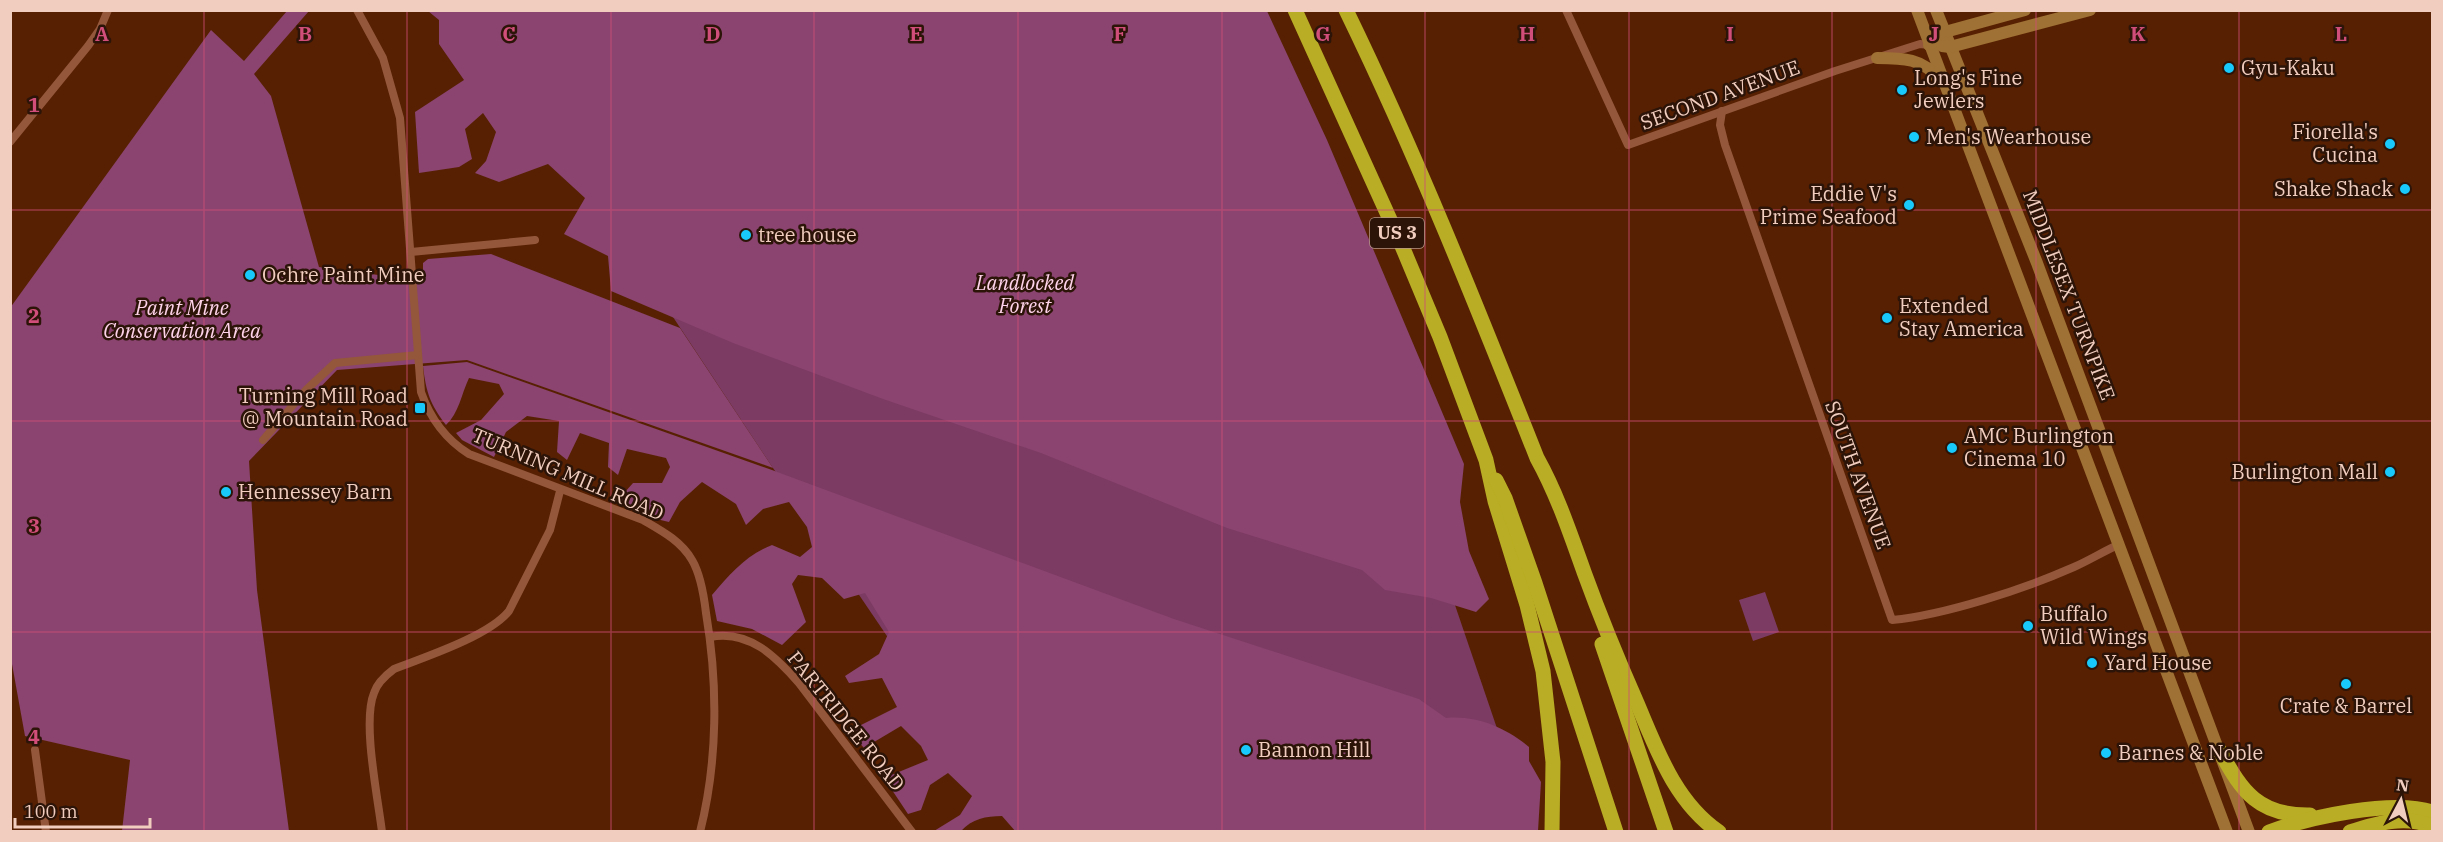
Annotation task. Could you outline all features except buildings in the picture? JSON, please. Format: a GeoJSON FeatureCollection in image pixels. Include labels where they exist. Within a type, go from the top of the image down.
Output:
{"type":"FeatureCollection","features":[{"type":"Feature","properties":{"kind":"highway","name":"US 3"},"geometry":{"type":"LineString","coordinates":[[1295,10],[1350,126],[1415,276],[1486,460],[1505,498],[1616,831]]}},
{"type":"Feature","properties":{"kind":"highway","name":"US 3"},"geometry":{"type":"LineString","coordinates":[[1346,10],[1426,184],[1537,458],[1552,484],[1604,624],[1661,758],[1689,806],[1719,831]]}},
{"type":"Feature","properties":{"kind":"highway"},"geometry":{"type":"LineString","coordinates":[[1537,458],[1545,487],[1666,831]]}},
{"type":"Feature","properties":{"kind":"highway"},"geometry":{"type":"LineString","coordinates":[[1486,460],[1495,501],[1527,605],[1543,671],[1552,746],[1552,831]]}},
{"type":"Feature","properties":{"kind":"highway"},"geometry":{"type":"LineString","coordinates":[[2220,751],[2243,789],[2262,805],[2292,815],[2337,815]]}},
{"type":"Feature","properties":{"kind":"highway"},"geometry":{"type":"LineString","coordinates":[[2269,831],[2337,815],[2398,807],[2433,812]]}},
{"type":"Feature","properties":{"kind":"highway"},"geometry":{"type":"LineString","coordinates":[[2350,831],[2396,820],[2433,826]]}},
{"type":"Feature","properties":{"kind":"main road"},"geometry":{"type":"LineString","coordinates":[[1917,10],[2227,831]]}},
{"type":"Feature","properties":{"kind":"main road","name":"MIDDLESEX TURNPIKE"},"geometry":{"type":"LineString","coordinates":[[1936,10],[2037,263],[2249,831]]}},
{"type":"Feature","properties":{"kind":"main road"},"geometry":{"type":"LineString","coordinates":[[1929,45],[1945,32],[2025,10]]}},
{"type":"Feature","properties":{"kind":"main road"},"geometry":{"type":"LineString","coordinates":[[1929,45],[1950,47],[2090,10]]}},
{"type":"Feature","properties":{"kind":"main road"},"geometry":{"type":"LineString","coordinates":[[1877,58],[1910,59],[1922,64],[1937,77],[1945,89]]}},
{"type":"Feature","properties":{"kind":"main road"},"geometry":{"type":"LineString","coordinates":[[2120,544],[2146,552]]}},
{"type":"Feature","properties":{"kind":"street"},"geometry":{"type":"LineString","coordinates":[[10,142],[94,38],[108,10]]}},
{"type":"Feature","properties":{"kind":"street","name":"TURNING MILL ROAD"},"geometry":{"type":"LineString","coordinates":[[357,10],[377,44],[395,96],[403,137],[421,392],[426,407],[438,427],[469,454],[560,491],[643,520],[666,533],[682,546],[693,561],[710,637],[714,719],[708,788],[700,831]]}},
{"type":"Feature","properties":{"kind":"street","name":"SECOND AVENUE"},"geometry":{"type":"LineString","coordinates":[[1566,10],[1629,145],[1877,58],[1920,44],[1929,45]]}},
{"type":"Feature","properties":{"kind":"street","name":"SOUTH AVENUE"},"geometry":{"type":"LineString","coordinates":[[1722,111],[1720,125],[1725,145],[1892,620],[1908,619],[1977,602],[2071,569],[2120,544]]}},
{"type":"Feature","properties":{"kind":"street"},"geometry":{"type":"LineString","coordinates":[[411,252],[535,240]]}},
{"type":"Feature","properties":{"kind":"street"},"geometry":{"type":"LineString","coordinates":[[263,440],[306,390],[335,363],[418,355]]}},
{"type":"Feature","properties":{"kind":"street"},"geometry":{"type":"LineString","coordinates":[[382,831],[370,734],[370,711],[374,693],[383,678],[394,669],[488,630],[503,619],[550,530],[560,491]]}},
{"type":"Feature","properties":{"kind":"street","name":"PARTRIDGE ROAD"},"geometry":{"type":"LineString","coordinates":[[710,637],[728,636],[752,642],[780,662],[799,683],[912,831]]}},
{"type":"Feature","properties":{"kind":"street"},"geometry":{"type":"LineString","coordinates":[[35,750],[46,831]]}},
{"type":"Feature","properties":{"kind":"shaded area"},"geometry":{"type":"Polygon","coordinates":[[[526,95],[1427,523],[1532,831],[891,642],[526,95]]]}},
{"type":"Feature","properties":{"kind":"shaded area"},"geometry":{"type":"Polygon","coordinates":[[[1765,592],[1779,632],[1753,641],[1739,600],[1765,592]]]}},
{"type":"Feature","properties":{"kind":"green space","name":"Paint Mine Conservation Area"},"geometry":{"type":"Polygon","coordinates":[[[287,11],[309,11],[254,74],[271,96],[319,267],[423,281],[423,263],[428,259],[491,254],[680,328],[773,468],[467,360],[337,370],[249,461],[257,590],[289,831],[122,831],[130,760],[25,736],[10,653],[10,308],[211,30],[244,61],[287,11]]]}},
{"type":"Feature","properties":{"kind":"green space","name":"Landlocked Forest"},"geometry":{"type":"Polygon","coordinates":[[[428,11],[1267,11],[1327,140],[1464,464],[1460,502],[1469,551],[1489,599],[1476,612],[1431,598],[1385,590],[1362,570],[1227,528],[1041,453],[883,399],[733,343],[611,291],[608,256],[564,234],[585,198],[548,164],[499,182],[475,173],[486,161],[496,132],[483,113],[465,129],[472,159],[459,167],[419,173],[415,112],[464,80],[439,44],[439,20],[428,11]]]}},
{"type":"Feature","properties":{"kind":"green space"},"geometry":{"type":"Polygon","coordinates":[[[467,362],[772,470],[1174,619],[1419,699],[1446,718],[1469,719],[1490,724],[1511,734],[1529,747],[1529,761],[1541,782],[1538,831],[1016,832],[1002,816],[980,819],[961,831],[934,831],[960,815],[972,796],[948,773],[930,785],[921,810],[908,814],[884,778],[928,760],[921,746],[901,726],[864,748],[849,731],[897,707],[882,678],[849,683],[845,676],[879,654],[889,632],[865,593],[844,599],[822,578],[798,575],[792,584],[806,622],[782,645],[752,629],[717,621],[712,595],[746,560],[772,545],[800,557],[812,547],[807,527],[789,502],[763,509],[746,525],[736,504],[702,482],[680,502],[669,522],[644,516],[617,501],[633,483],[662,483],[670,467],[666,458],[627,449],[618,475],[608,467],[609,443],[580,433],[567,460],[557,452],[559,421],[527,416],[506,432],[494,457],[462,440],[456,433],[481,420],[504,394],[499,384],[469,378],[457,409],[446,425],[432,404],[427,391],[423,366],[467,362]]]}},
{"type":"Feature","properties":{"kind":"place","name":"Gyu-Kaku"},"geometry":{"type":"Point","coordinates":[2229,68]}},
{"type":"Feature","properties":{"kind":"place","name":"Long's Fine Jewlers"},"geometry":{"type":"Point","coordinates":[1902,90]}},
{"type":"Feature","properties":{"kind":"place","name":"Men's Wearhouse"},"geometry":{"type":"Point","coordinates":[1914,137]}},
{"type":"Feature","properties":{"kind":"place","name":"Fiorella's Cucina"},"geometry":{"type":"Point","coordinates":[2390,144]}},
{"type":"Feature","properties":{"kind":"place","name":"Shake Shack"},"geometry":{"type":"Point","coordinates":[2405,189]}},
{"type":"Feature","properties":{"kind":"place","name":"Eddie V's Prime Seafood"},"geometry":{"type":"Point","coordinates":[1909,205]}},
{"type":"Feature","properties":{"kind":"place","name":"tree house"},"geometry":{"type":"Point","coordinates":[746,235]}},
{"type":"Feature","properties":{"kind":"place","name":"Ochre Paint Mine"},"geometry":{"type":"Point","coordinates":[250,275]}},
{"type":"Feature","properties":{"kind":"place","name":"Extended Stay America"},"geometry":{"type":"Point","coordinates":[1887,318]}},
{"type":"Feature","properties":{"kind":"place","name":"Turning Mill Road @ Mountain Road"},"geometry":{"type":"Point","coordinates":[420,408]}},
{"type":"Feature","properties":{"kind":"place","name":"AMC Burlington Cinema 10"},"geometry":{"type":"Point","coordinates":[1952,448]}},
{"type":"Feature","properties":{"kind":"place","name":"Burlington Mall"},"geometry":{"type":"Point","coordinates":[2390,472]}},
{"type":"Feature","properties":{"kind":"place","name":"Hennessey Barn"},"geometry":{"type":"Point","coordinates":[226,492]}},
{"type":"Feature","properties":{"kind":"place","name":"Buffalo Wild Wings"},"geometry":{"type":"Point","coordinates":[2028,626]}},
{"type":"Feature","properties":{"kind":"place","name":"Yard House"},"geometry":{"type":"Point","coordinates":[2092,663]}},
{"type":"Feature","properties":{"kind":"place","name":"Crate & Barrel"},"geometry":{"type":"Point","coordinates":[2346,684]}},
{"type":"Feature","properties":{"kind":"place","name":"Bannon Hill"},"geometry":{"type":"Point","coordinates":[1246,750]}},
{"type":"Feature","properties":{"kind":"place","name":"Barnes & Noble"},"geometry":{"type":"Point","coordinates":[2106,753]}}]}
